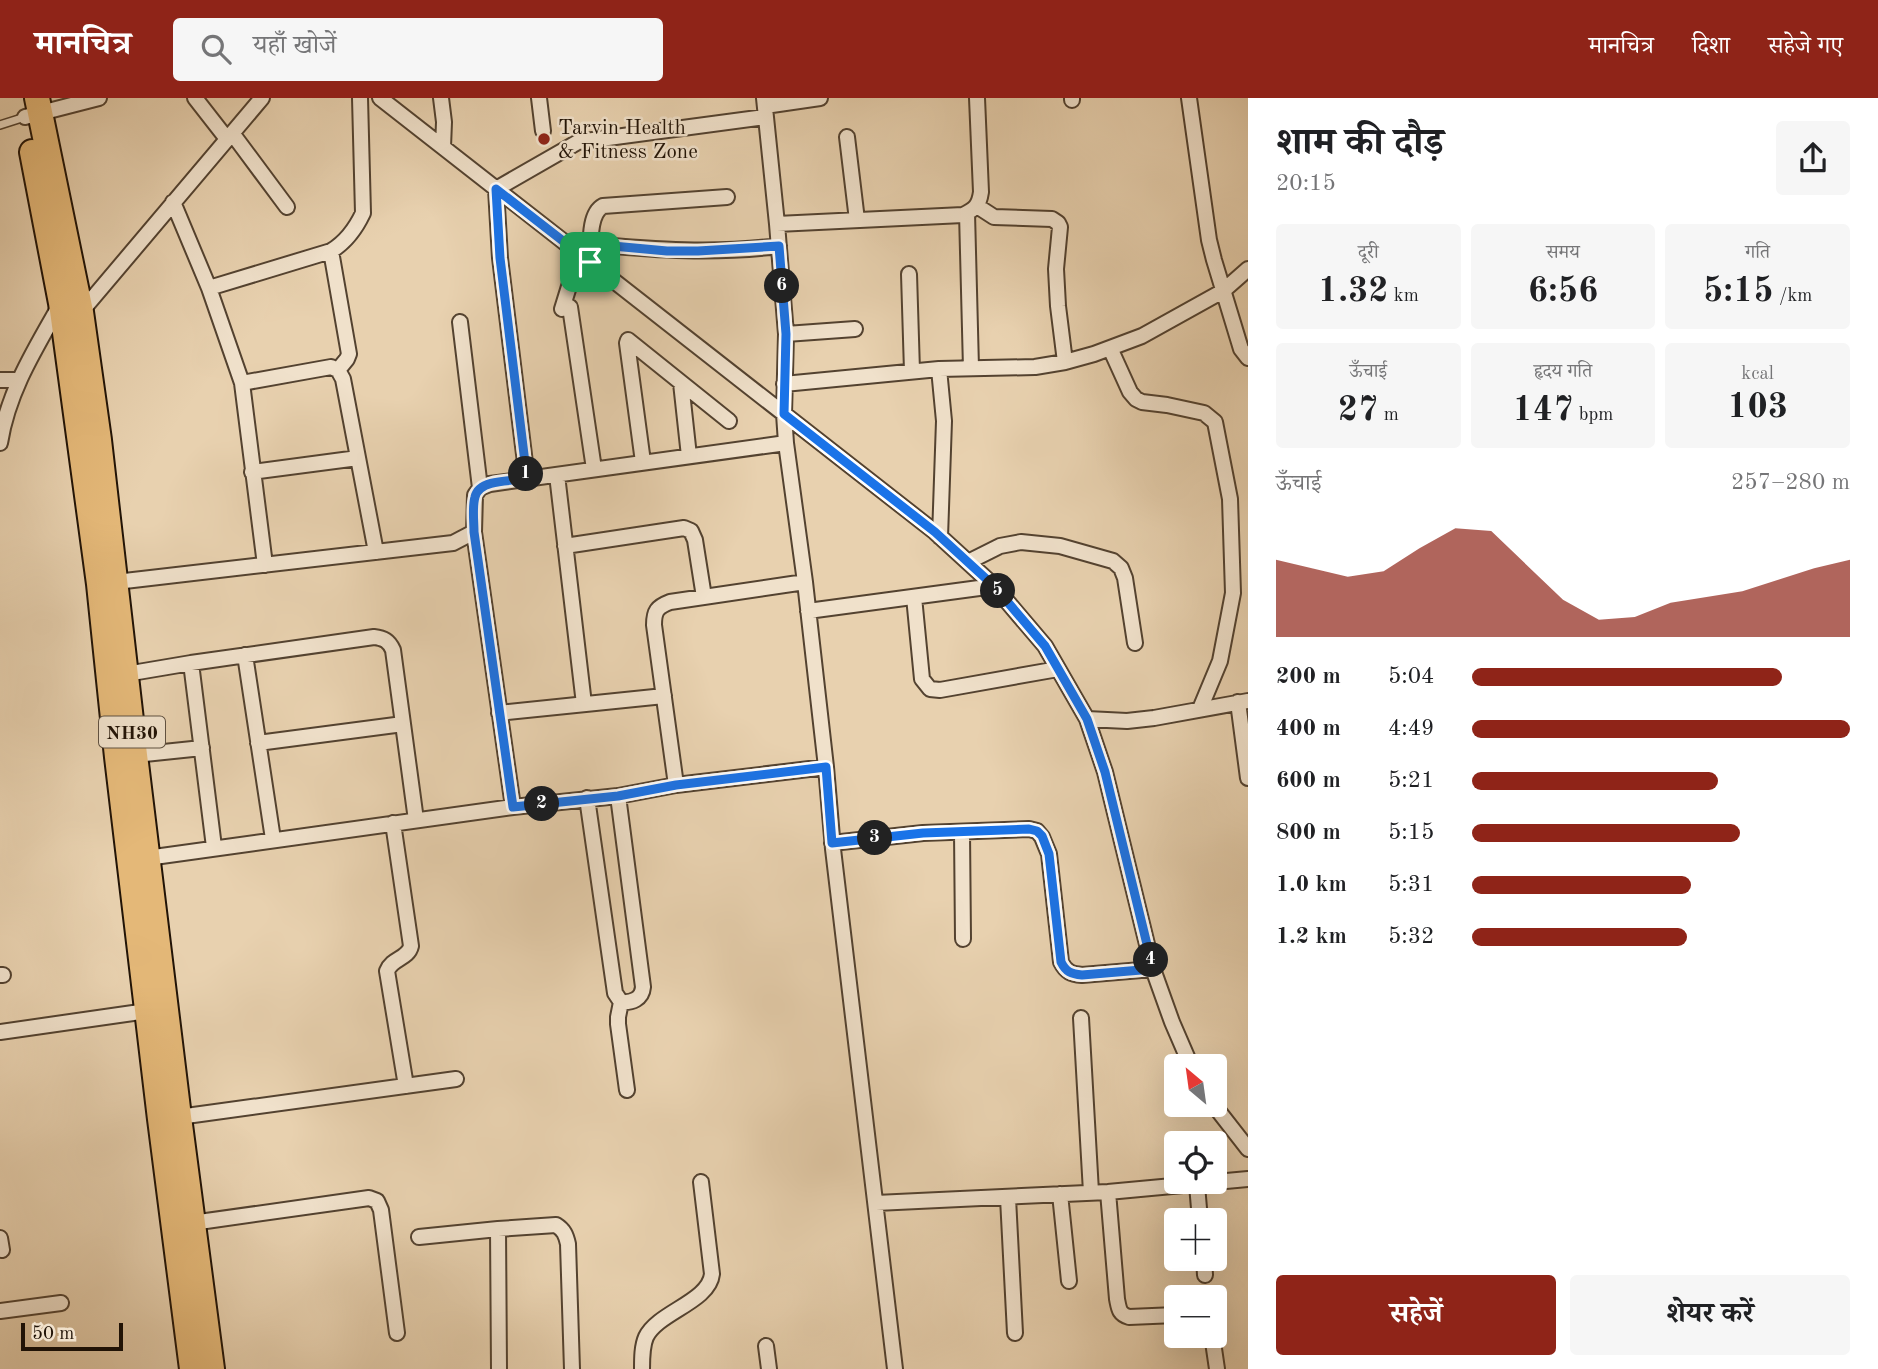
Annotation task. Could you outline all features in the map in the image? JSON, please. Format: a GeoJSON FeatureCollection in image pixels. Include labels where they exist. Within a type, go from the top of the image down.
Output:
{"type":"FeatureCollection","features":[{"type":"Feature","properties":{"kind":"highway","name":"NH30"},"geometry":{"type":"LineString","coordinates":[[31,107],[71,308],[116,582],[147,858],[212,1369]]}},
{"type":"Feature","properties":{"kind":"highway","name":"NH30"},"geometry":{"type":"LineString","coordinates":[[71,308],[159,1119],[192,1369]]}},
{"type":"Feature","properties":{"kind":"street"},"geometry":{"type":"LineString","coordinates":[[31,107],[99,98]]}},
{"type":"Feature","properties":{"kind":"street"},"geometry":{"type":"LineString","coordinates":[[195,98],[230,136],[287,207]]}},
{"type":"Feature","properties":{"kind":"street"},"geometry":{"type":"LineString","coordinates":[[0,443],[3,422],[19,380],[71,308],[173,202],[262,98]]}},
{"type":"Feature","properties":{"kind":"street"},"geometry":{"type":"LineString","coordinates":[[209,288],[331,251],[342,244],[356,228],[363,213],[360,98]]}},
{"type":"Feature","properties":{"kind":"street"},"geometry":{"type":"LineString","coordinates":[[380,98],[940,537],[994,586],[1045,646],[1087,719],[1105,772],[1153,969],[1186,1054]]}},
{"type":"Feature","properties":{"kind":"street"},"geometry":{"type":"LineString","coordinates":[[441,98],[443,147]]}},
{"type":"Feature","properties":{"kind":"street"},"geometry":{"type":"LineString","coordinates":[[539,98],[543,131]]}},
{"type":"Feature","properties":{"kind":"street"},"geometry":{"type":"LineString","coordinates":[[496,189],[578,142],[821,98]]}},
{"type":"Feature","properties":{"kind":"street"},"geometry":{"type":"LineString","coordinates":[[777,224],[962,215],[972,209],[980,202],[981,192],[977,98]]}},
{"type":"Feature","properties":{"kind":"street"},"geometry":{"type":"LineString","coordinates":[[1189,98],[1209,240],[1241,349],[1248,358]]}},
{"type":"Feature","properties":{"kind":"street"},"geometry":{"type":"LineString","coordinates":[[765,107],[786,334],[786,443],[805,582],[832,843],[895,1369]]}},
{"type":"Feature","properties":{"kind":"street"},"geometry":{"type":"LineString","coordinates":[[847,137],[857,220]]}},
{"type":"Feature","properties":{"kind":"street"},"geometry":{"type":"LineString","coordinates":[[496,189],[500,258],[527,479]]}},
{"type":"Feature","properties":{"kind":"street"},"geometry":{"type":"LineString","coordinates":[[590,262],[593,217],[597,209],[603,206],[727,197]]}},
{"type":"Feature","properties":{"kind":"street"},"geometry":{"type":"LineString","coordinates":[[173,202],[209,288],[242,383],[265,565]]}},
{"type":"Feature","properties":{"kind":"street"},"geometry":{"type":"LineString","coordinates":[[972,209],[994,217],[1052,219],[1058,223],[1060,228],[1056,268],[1065,362]]}},
{"type":"Feature","properties":{"kind":"street"},"geometry":{"type":"LineString","coordinates":[[971,368],[972,209]]}},
{"type":"Feature","properties":{"kind":"street"},"geometry":{"type":"LineString","coordinates":[[591,244],[667,251],[779,246]]}},
{"type":"Feature","properties":{"kind":"street"},"geometry":{"type":"LineString","coordinates":[[331,251],[348,342],[347,359],[338,370]]}},
{"type":"Feature","properties":{"kind":"street"},"geometry":{"type":"LineString","coordinates":[[590,262],[575,267],[566,308],[594,469]]}},
{"type":"Feature","properties":{"kind":"street"},"geometry":{"type":"LineString","coordinates":[[784,384],[939,369],[1035,368],[1065,362],[1142,336],[1223,291],[1248,269]]}},
{"type":"Feature","properties":{"kind":"street"},"geometry":{"type":"LineString","coordinates":[[909,274],[912,372]]}},
{"type":"Feature","properties":{"kind":"street"},"geometry":{"type":"LineString","coordinates":[[460,322],[480,488]]}},
{"type":"Feature","properties":{"kind":"street"},"geometry":{"type":"LineString","coordinates":[[786,334],[855,329]]}},
{"type":"Feature","properties":{"kind":"street"},"geometry":{"type":"LineString","coordinates":[[643,463],[630,340],[729,421]]}},
{"type":"Feature","properties":{"kind":"street"},"geometry":{"type":"LineString","coordinates":[[1110,348],[1130,392],[1136,399],[1204,413],[1215,422],[1230,499],[1233,593],[1220,661],[1200,709]]}},
{"type":"Feature","properties":{"kind":"street"},"geometry":{"type":"LineString","coordinates":[[242,383],[331,367],[338,370],[343,379],[376,552]]}},
{"type":"Feature","properties":{"kind":"street"},"geometry":{"type":"LineString","coordinates":[[939,369],[944,421],[940,537]]}},
{"type":"Feature","properties":{"kind":"street"},"geometry":{"type":"LineString","coordinates":[[0,380],[19,380]]}},
{"type":"Feature","properties":{"kind":"street"},"geometry":{"type":"LineString","coordinates":[[681,383],[689,456]]}},
{"type":"Feature","properties":{"kind":"street"},"geometry":{"type":"LineString","coordinates":[[513,807],[474,532],[475,495],[480,488],[490,484],[786,443]]}},
{"type":"Feature","properties":{"kind":"street"},"geometry":{"type":"LineString","coordinates":[[252,472],[358,458]]}},
{"type":"Feature","properties":{"kind":"street"},"geometry":{"type":"LineString","coordinates":[[557,475],[584,704]]}},
{"type":"Feature","properties":{"kind":"street"},"geometry":{"type":"LineString","coordinates":[[565,546],[684,528],[691,531],[695,540],[704,597]]}},
{"type":"Feature","properties":{"kind":"street"},"geometry":{"type":"LineString","coordinates":[[116,582],[453,543],[474,532]]}},
{"type":"Feature","properties":{"kind":"street"},"geometry":{"type":"LineString","coordinates":[[968,562],[1000,546],[1021,541],[1060,547],[1113,561],[1121,568],[1125,578],[1135,643]]}},
{"type":"Feature","properties":{"kind":"street"},"geometry":{"type":"LineString","coordinates":[[676,785],[654,613],[659,606],[670,602],[805,582]]}},
{"type":"Feature","properties":{"kind":"street"},"geometry":{"type":"LineString","coordinates":[[808,611],[994,586]]}},
{"type":"Feature","properties":{"kind":"street"},"geometry":{"type":"LineString","coordinates":[[914,597],[922,678],[930,689],[940,690],[1059,669]]}},
{"type":"Feature","properties":{"kind":"street"},"geometry":{"type":"LineString","coordinates":[[126,674],[245,655],[381,638],[390,643],[393,650],[416,820]]}},
{"type":"Feature","properties":{"kind":"street"},"geometry":{"type":"LineString","coordinates":[[245,655],[273,839]]}},
{"type":"Feature","properties":{"kind":"street"},"geometry":{"type":"LineString","coordinates":[[191,663],[214,847]]}},
{"type":"Feature","properties":{"kind":"street"},"geometry":{"type":"LineString","coordinates":[[499,713],[664,696]]}},
{"type":"Feature","properties":{"kind":"street"},"geometry":{"type":"LineString","coordinates":[[1087,719],[1154,718],[1243,701],[1248,778]]}},
{"type":"Feature","properties":{"kind":"street"},"geometry":{"type":"LineString","coordinates":[[258,743],[403,724]]}},
{"type":"Feature","properties":{"kind":"street"},"geometry":{"type":"LineString","coordinates":[[135,755],[202,748]]}},
{"type":"Feature","properties":{"kind":"street"},"geometry":{"type":"LineString","coordinates":[[147,858],[826,767]]}},
{"type":"Feature","properties":{"kind":"street"},"geometry":{"type":"LineString","coordinates":[[618,796],[643,987],[638,999],[621,1002]]}},
{"type":"Feature","properties":{"kind":"street"},"geometry":{"type":"LineString","coordinates":[[587,799],[615,993],[621,1002],[618,1024],[627,1090]]}},
{"type":"Feature","properties":{"kind":"street"},"geometry":{"type":"LineString","coordinates":[[393,823],[411,946],[409,952],[390,965],[387,971],[406,1086]]}},
{"type":"Feature","properties":{"kind":"street"},"geometry":{"type":"LineString","coordinates":[[832,843],[923,833],[1029,829],[1037,831],[1042,836],[1049,854],[1061,962],[1064,968],[1071,974],[1153,969]]}},
{"type":"Feature","properties":{"kind":"street"},"geometry":{"type":"LineString","coordinates":[[962,832],[964,939]]}},
{"type":"Feature","properties":{"kind":"street"},"geometry":{"type":"LineString","coordinates":[[0,1032],[147,1011]]}},
{"type":"Feature","properties":{"kind":"street"},"geometry":{"type":"LineString","coordinates":[[1081,1018],[1091,1192]]}},
{"type":"Feature","properties":{"kind":"street"},"geometry":{"type":"LineString","coordinates":[[179,1117],[456,1079]]}},
{"type":"Feature","properties":{"kind":"street"},"geometry":{"type":"LineString","coordinates":[[1223,1117],[1248,1149]]}},
{"type":"Feature","properties":{"kind":"street"},"geometry":{"type":"LineString","coordinates":[[1227,1181],[1248,1179]]}},
{"type":"Feature","properties":{"kind":"street"},"geometry":{"type":"LineString","coordinates":[[642,1369],[645,1339],[652,1328],[704,1290],[712,1280],[701,1182]]}},
{"type":"Feature","properties":{"kind":"street"},"geometry":{"type":"LineString","coordinates":[[876,1203],[1009,1198],[1164,1188]]}},
{"type":"Feature","properties":{"kind":"street"},"geometry":{"type":"LineString","coordinates":[[1108,1192],[1119,1311],[1129,1317],[1164,1316]]}},
{"type":"Feature","properties":{"kind":"street"},"geometry":{"type":"LineString","coordinates":[[1060,1194],[1069,1281]]}},
{"type":"Feature","properties":{"kind":"street"},"geometry":{"type":"LineString","coordinates":[[192,1223],[369,1198],[377,1201],[381,1210],[397,1333]]}},
{"type":"Feature","properties":{"kind":"street"},"geometry":{"type":"LineString","coordinates":[[1009,1198],[1015,1333]]}},
{"type":"Feature","properties":{"kind":"street"},"geometry":{"type":"LineString","coordinates":[[419,1237],[556,1225],[564,1231],[568,1244],[572,1369]]}},
{"type":"Feature","properties":{"kind":"street"},"geometry":{"type":"LineString","coordinates":[[498,1228],[499,1369]]}},
{"type":"Feature","properties":{"kind":"street"},"geometry":{"type":"LineString","coordinates":[[1205,1271],[1205,1275]]}},
{"type":"Feature","properties":{"kind":"street"},"geometry":{"type":"LineString","coordinates":[[0,1311],[61,1303]]}},
{"type":"Feature","properties":{"kind":"street"},"geometry":{"type":"LineString","coordinates":[[766,1346],[769,1369]]}},
{"type":"Feature","properties":{"kind":"street"},"geometry":{"type":"LineString","coordinates":[[1214,1348],[1217,1369]]}},
{"type":"Feature","properties":{"kind":"lane"},"geometry":{"type":"LineString","coordinates":[[0,125],[31,107]]}},
{"type":"Feature","properties":{"kind":"place","name":"Tarvin Health & Fitness Zone"},"geometry":{"type":"Point","coordinates":[544,139]}},
{"type":"Feature","properties":{"kind":"route"},"geometry":{"type":"LineString","coordinates":[[496,189],[590,262],[591,244],[667,251],[779,246],[786,334],[784,414],[935,532],[994,586],[1045,646],[1087,719],[1105,772],[1153,969],[1082,975],[1071,974],[1064,968],[1061,962],[1049,854],[1042,836],[1037,831],[1029,829],[923,833],[832,843],[826,767],[676,785],[618,796],[513,807],[474,532],[475,495],[480,488],[527,479],[500,258],[496,189]]}}]}
